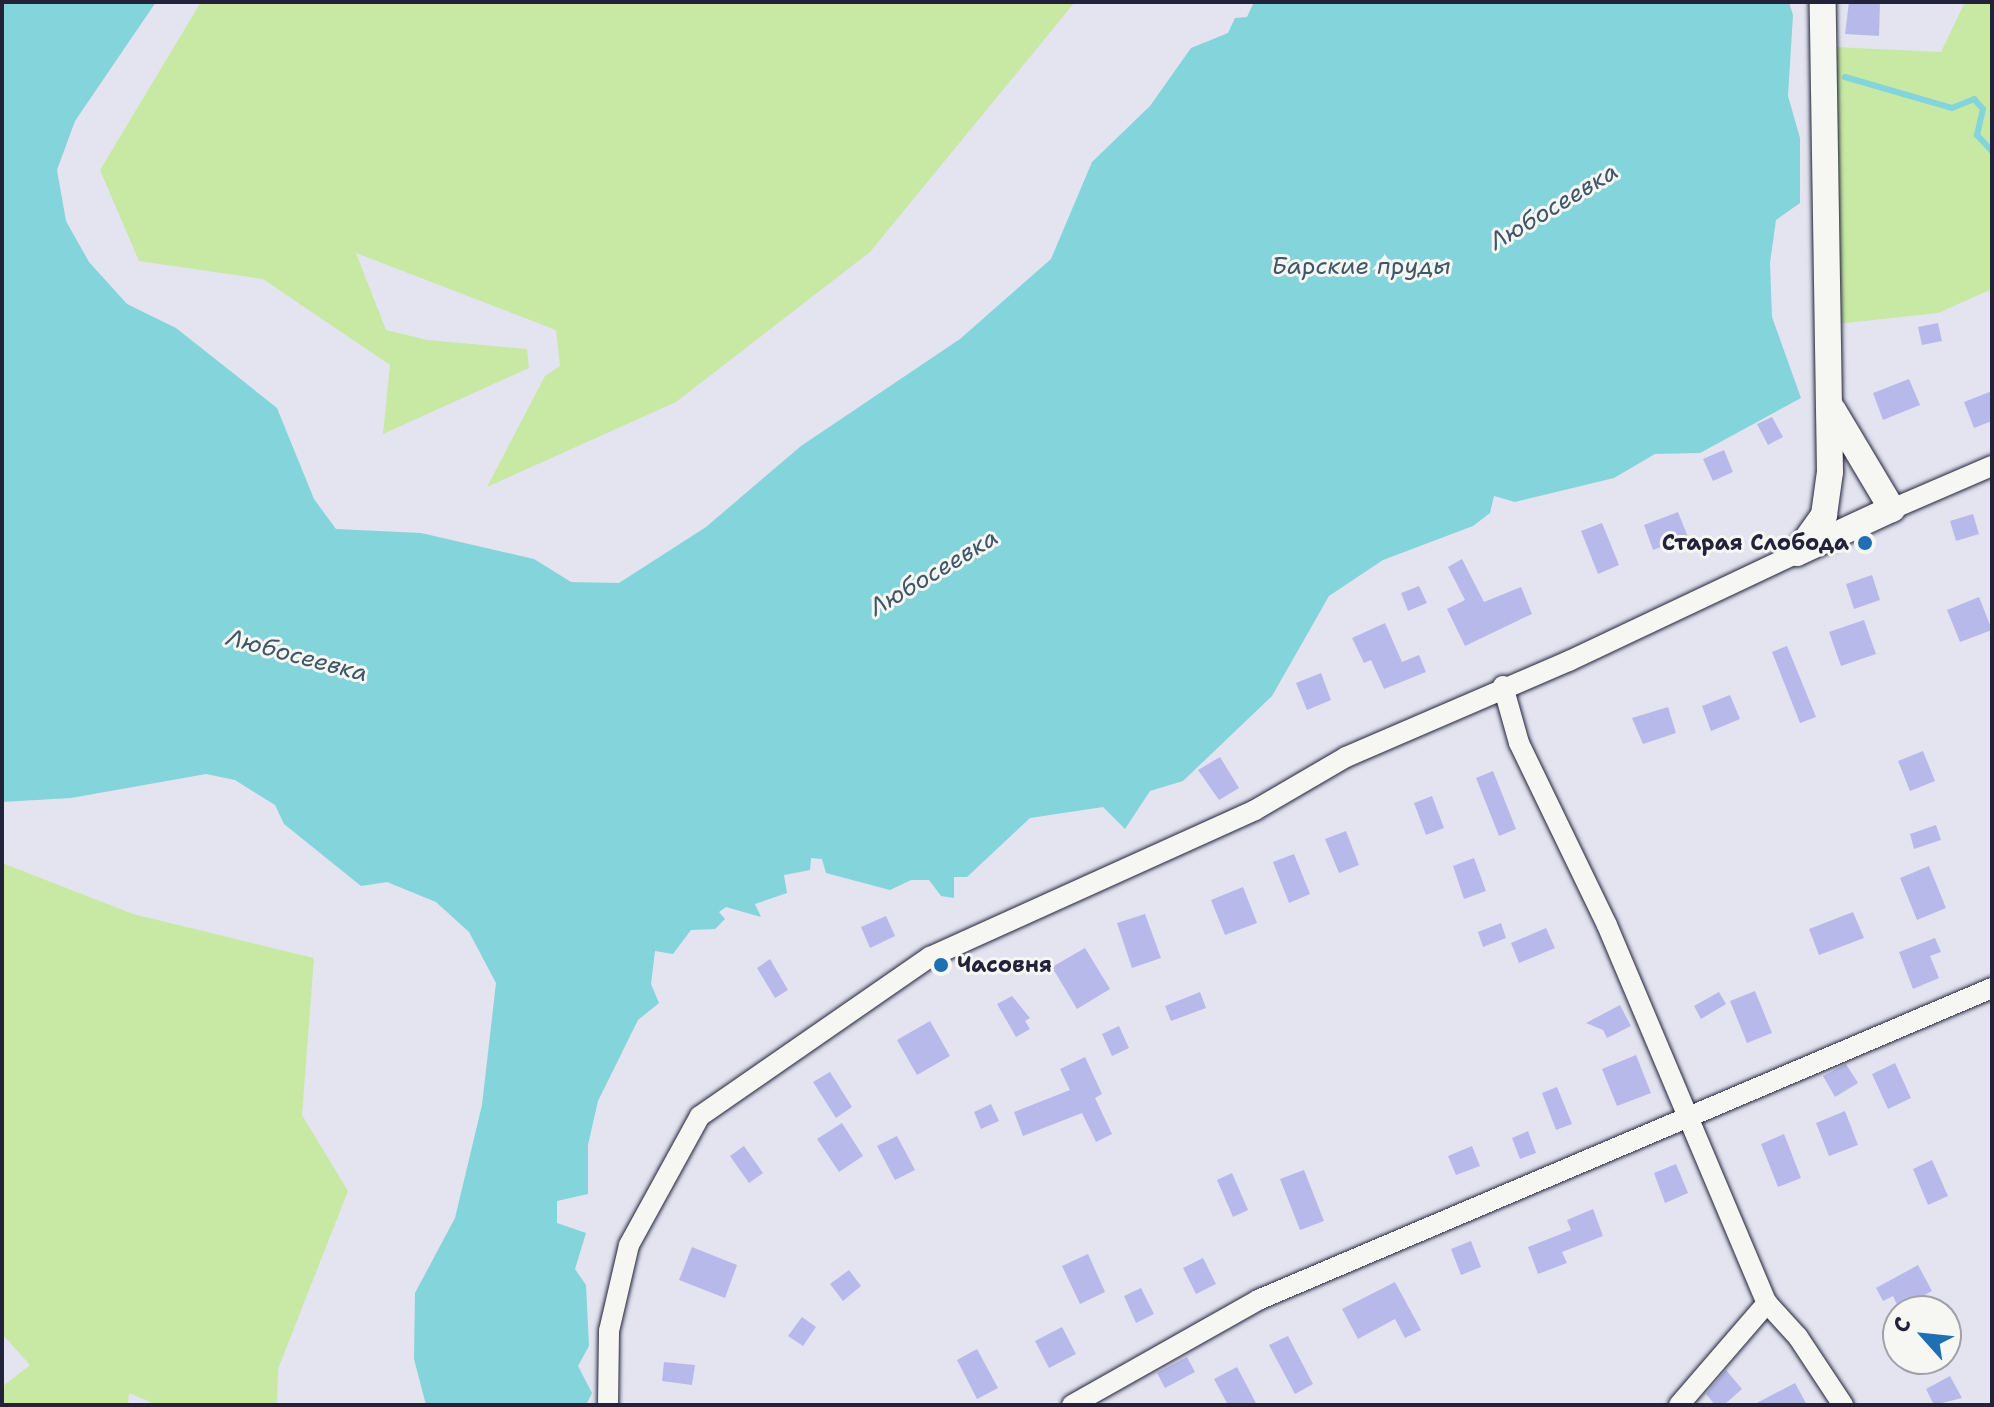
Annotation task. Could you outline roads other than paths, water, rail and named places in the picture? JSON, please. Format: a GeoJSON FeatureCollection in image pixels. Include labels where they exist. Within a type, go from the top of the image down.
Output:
{"type":"FeatureCollection","features":[{"type":"Feature","properties":{"kind":"street"},"geometry":{"type":"LineString","coordinates":[[1797,553],[1824,515],[1833,410],[1823,2]]}},
{"type":"Feature","properties":{"kind":"street"},"geometry":{"type":"LineString","coordinates":[[1833,410],[1892,509]]}},
{"type":"Feature","properties":{"kind":"street"},"geometry":{"type":"LineString","coordinates":[[608,1405],[609,1331],[629,1245],[700,1116],[930,957],[1255,810],[1346,757],[1503,686],[1569,661],[1892,509],[1992,466]]}},
{"type":"Feature","properties":{"kind":"street"},"geometry":{"type":"LineString","coordinates":[[1824,515],[1846,531]]}},
{"type":"Feature","properties":{"kind":"street"},"geometry":{"type":"LineString","coordinates":[[1503,686],[1519,743],[1607,925],[1767,1303],[1798,1337],[1843,1405]]}},
{"type":"Feature","properties":{"kind":"street"},"geometry":{"type":"LineString","coordinates":[[1072,1405],[1258,1300],[1992,988]]}},
{"type":"Feature","properties":{"kind":"street"},"geometry":{"type":"LineString","coordinates":[[1679,1405],[1767,1303]]}},
{"type":"Feature","properties":{"kind":"water","name":"Барские пруды"},"geometry":{"type":"Polygon","coordinates":[[[2,2],[156,2],[75,121],[57,170],[66,221],[89,262],[127,304],[176,328],[277,408],[314,499],[336,529],[421,533],[534,559],[571,582],[619,583],[706,527],[801,446],[960,339],[1051,259],[1092,162],[1150,106],[1191,48],[1228,33],[1235,18],[1247,17],[1254,2],[1789,2],[1793,15],[1788,96],[1800,138],[1800,203],[1776,220],[1770,263],[1772,317],[1801,398],[1700,453],[1655,454],[1614,478],[1515,502],[1494,496],[1490,513],[1473,526],[1383,560],[1329,596],[1272,696],[1183,781],[1150,791],[1125,829],[1103,807],[1030,818],[967,877],[954,877],[954,898],[941,896],[929,880],[911,880],[890,890],[826,873],[822,859],[811,858],[810,870],[784,875],[787,893],[755,904],[761,917],[726,907],[719,912],[725,919],[715,929],[691,930],[673,954],[655,951],[651,984],[659,1003],[638,1020],[598,1101],[588,1145],[588,1194],[557,1201],[557,1223],[586,1233],[575,1269],[586,1285],[589,1346],[578,1366],[592,1393],[586,1405],[426,1405],[414,1359],[415,1293],[455,1218],[482,1105],[496,983],[469,932],[436,902],[387,882],[361,886],[284,824],[275,805],[235,780],[206,774],[71,798],[2,802],[2,2]]]}},
{"type":"Feature","properties":{"kind":"waterway","name":"Любосеевка"},"geometry":{"type":"LineString","coordinates":[[1845,77],[1952,108],[1974,99],[1983,109],[1977,135],[1992,151]]}},
{"type":"Feature","properties":{"kind":"place","name":"Старая Слобода"},"geometry":{"type":"Point","coordinates":[1865,543]}},
{"type":"Feature","properties":{"kind":"place","name":"Часовня"},"geometry":{"type":"Point","coordinates":[941,965]}}]}
